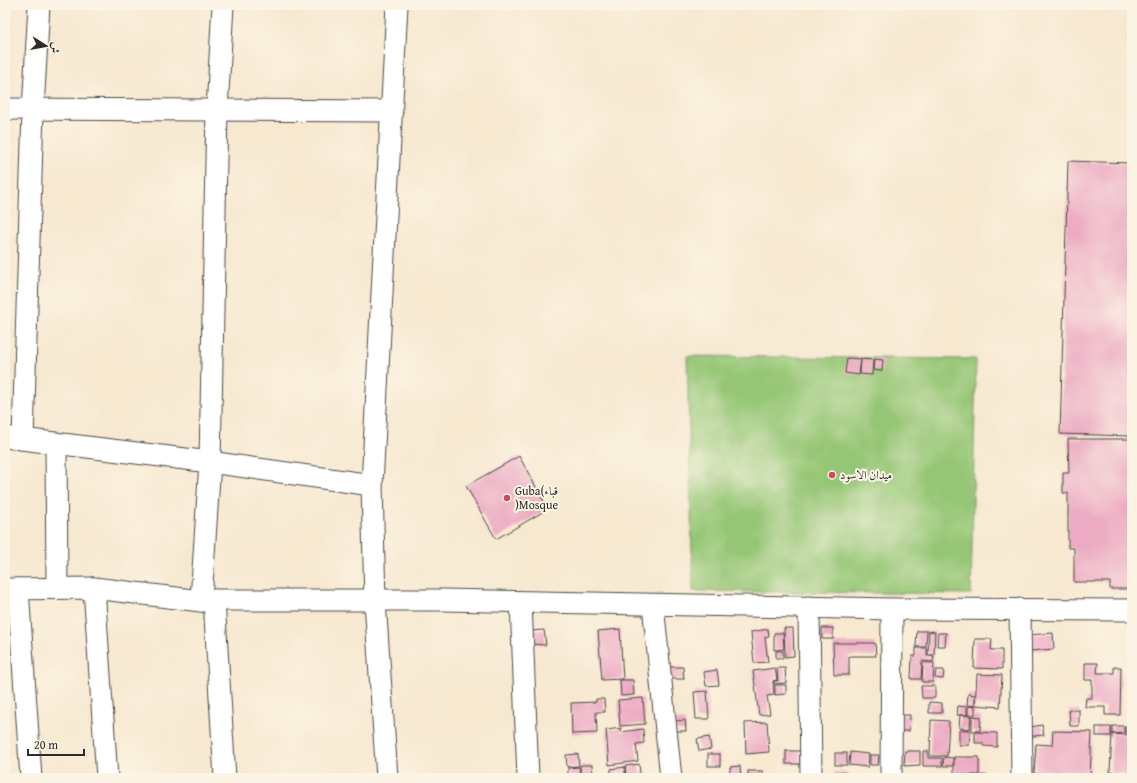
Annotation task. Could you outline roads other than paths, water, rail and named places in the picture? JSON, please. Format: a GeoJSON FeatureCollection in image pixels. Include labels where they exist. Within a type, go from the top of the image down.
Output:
{"type":"FeatureCollection","features":[{"type":"Feature","properties":{"kind":"street"},"geometry":{"type":"LineString","coordinates":[[39,5],[14,438],[210,462],[372,485]]}},
{"type":"Feature","properties":{"kind":"street"},"geometry":{"type":"LineString","coordinates":[[223,5],[217,110],[207,600],[225,778]]}},
{"type":"Feature","properties":{"kind":"street"},"geometry":{"type":"LineString","coordinates":[[387,778],[375,601],[372,485],[397,5]]}},
{"type":"Feature","properties":{"kind":"street"},"geometry":{"type":"LineString","coordinates":[[5,109],[392,111]]}},
{"type":"Feature","properties":{"kind":"street"},"geometry":{"type":"LineString","coordinates":[[56,443],[56,588]]}},
{"type":"Feature","properties":{"kind":"street"},"geometry":{"type":"LineString","coordinates":[[94,588],[107,778]]}},
{"type":"Feature","properties":{"kind":"street"},"geometry":{"type":"LineString","coordinates":[[31,778],[12,589],[94,588],[207,600],[521,602],[892,609],[1132,610]]}},
{"type":"Feature","properties":{"kind":"street"},"geometry":{"type":"LineString","coordinates":[[521,602],[528,778]]}},
{"type":"Feature","properties":{"kind":"street"},"geometry":{"type":"LineString","coordinates":[[654,605],[671,778]]}},
{"type":"Feature","properties":{"kind":"street"},"geometry":{"type":"LineString","coordinates":[[809,607],[811,778]]}},
{"type":"Feature","properties":{"kind":"street"},"geometry":{"type":"LineString","coordinates":[[892,609],[892,778]]}},
{"type":"Feature","properties":{"kind":"street"},"geometry":{"type":"LineString","coordinates":[[1020,609],[1022,778]]}},
{"type":"Feature","properties":{"kind":"place","name":"ميدان الاسود"},"geometry":{"type":"Point","coordinates":[832,475]}},
{"type":"Feature","properties":{"kind":"place","name":"Guba(قباء )Mosque"},"geometry":{"type":"Point","coordinates":[507,498]}}]}
